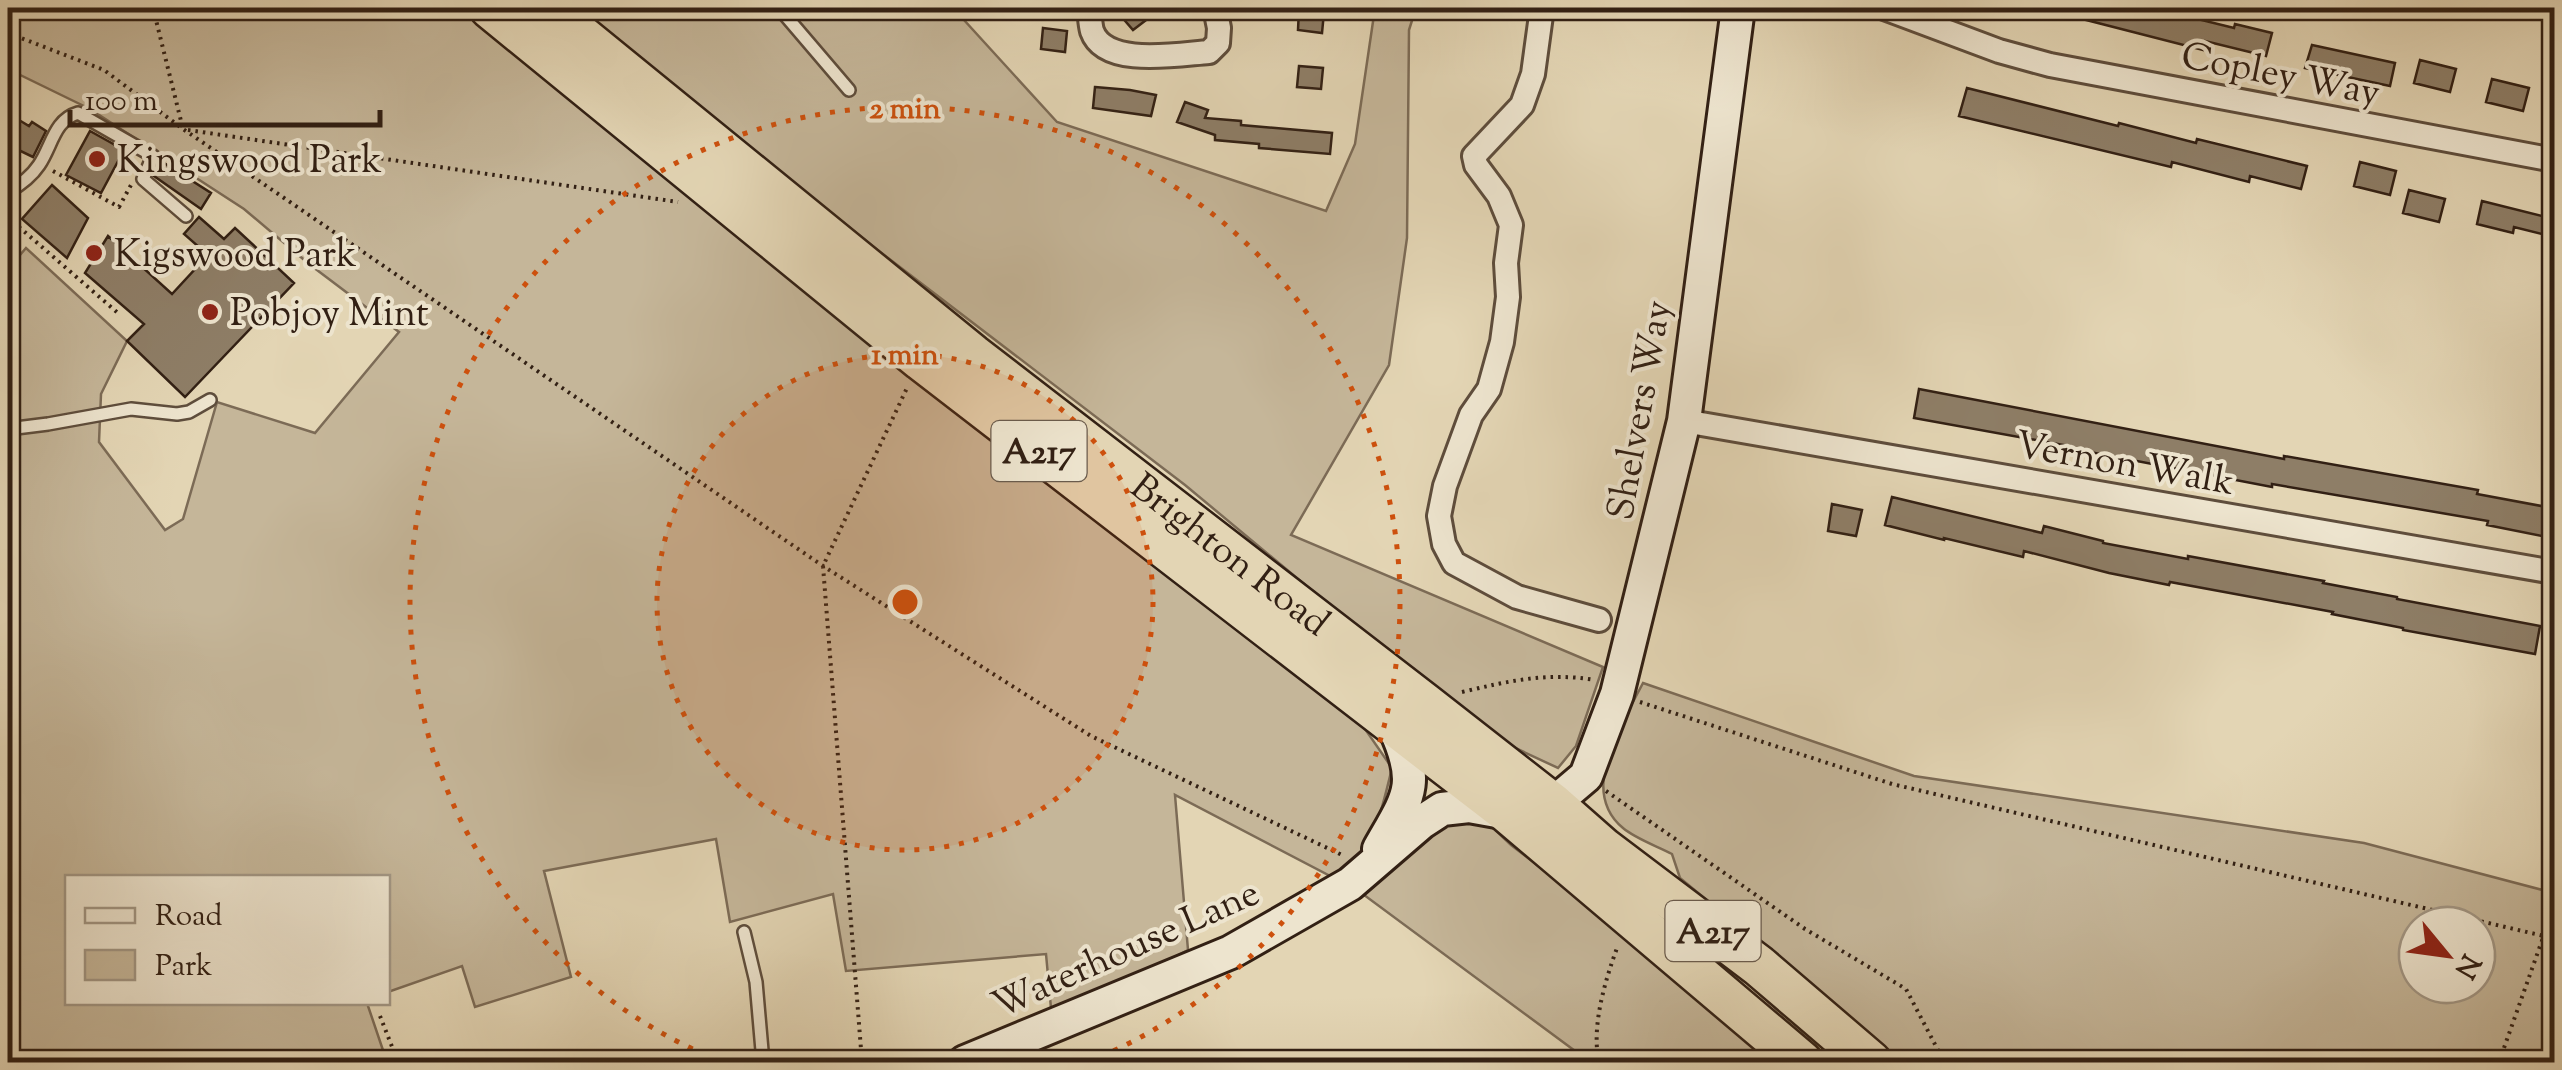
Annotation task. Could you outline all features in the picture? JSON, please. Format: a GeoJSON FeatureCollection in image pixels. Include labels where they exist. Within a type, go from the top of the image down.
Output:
{"type":"FeatureCollection","features":[{"type":"Feature","properties":{"kind":"highway","name":"Brighton Road"},"geometry":{"type":"LineString","coordinates":[[490,8],[921,360],[1409,714],[1552,804],[1598,868],[1802,1062]]}},
{"type":"Feature","properties":{"kind":"highway","name":"Brighton Road"},"geometry":{"type":"LineString","coordinates":[[547,8],[1409,714],[1508,813],[1760,966],[1870,1062]]}},
{"type":"Feature","properties":{"kind":"street"},"geometry":{"type":"LineString","coordinates":[[1089,8],[1098,41],[1110,50],[1144,57],[1209,52],[1218,43],[1215,8]]}},
{"type":"Feature","properties":{"kind":"street"},"geometry":{"type":"LineString","coordinates":[[1542,8],[1533,74],[1522,104],[1474,156],[1476,165],[1499,196],[1511,225],[1506,263],[1508,298],[1502,342],[1489,389],[1470,415],[1445,486],[1439,516],[1444,544],[1454,563],[1518,597],[1599,620]]}},
{"type":"Feature","properties":{"kind":"street","name":"Shelvers Way"},"geometry":{"type":"LineString","coordinates":[[1552,804],[1586,776],[1618,689],[1684,421],[1738,8]]}},
{"type":"Feature","properties":{"kind":"street","name":"Copley Way"},"geometry":{"type":"LineString","coordinates":[[1884,8],[1999,51],[2050,64],[2554,160]]}},
{"type":"Feature","properties":{"kind":"street","name":"Vernon Walk"},"geometry":{"type":"LineString","coordinates":[[1684,421],[2554,572]]}},
{"type":"Feature","properties":{"kind":"street","name":"Waterhouse Lane"},"geometry":{"type":"LineString","coordinates":[[1367,870],[1410,790],[1409,714]]}},
{"type":"Feature","properties":{"kind":"street"},"geometry":{"type":"LineString","coordinates":[[1586,776],[1582,801],[1598,868]]}},
{"type":"Feature","properties":{"kind":"street","name":"Waterhouse Lane"},"geometry":{"type":"LineString","coordinates":[[965,1062],[1231,952],[1350,884],[1442,809],[1469,806],[1508,813]]}},
{"type":"Feature","properties":{"kind":"lane"},"geometry":{"type":"LineString","coordinates":[[779,8],[848,90]]}},
{"type":"Feature","properties":{"kind":"lane"},"geometry":{"type":"LineString","coordinates":[[8,192],[40,164],[59,125],[78,113],[152,156],[143,179],[186,216]]}},
{"type":"Feature","properties":{"kind":"lane"},"geometry":{"type":"LineString","coordinates":[[8,429],[131,408],[177,414],[210,400]]}},
{"type":"Feature","properties":{"kind":"lane"},"geometry":{"type":"LineString","coordinates":[[1599,620],[1634,627]]}},
{"type":"Feature","properties":{"kind":"lane"},"geometry":{"type":"LineString","coordinates":[[744,932],[756,982],[763,1062]]}},
{"type":"Feature","properties":{"kind":"path"},"geometry":{"type":"LineString","coordinates":[[152,9],[183,129]]}},
{"type":"Feature","properties":{"kind":"path"},"geometry":{"type":"LineString","coordinates":[[8,33],[104,70],[183,129],[823,566],[1090,736],[1358,862],[1367,870]]}},
{"type":"Feature","properties":{"kind":"path"},"geometry":{"type":"LineString","coordinates":[[183,129],[689,204]]}},
{"type":"Feature","properties":{"kind":"path"},"geometry":{"type":"LineString","coordinates":[[40,164],[119,208],[132,184],[143,179]]}},
{"type":"Feature","properties":{"kind":"path"},"geometry":{"type":"LineString","coordinates":[[8,202],[19,226],[118,314]]}},
{"type":"Feature","properties":{"kind":"path"},"geometry":{"type":"LineString","coordinates":[[862,1062],[823,566],[921,360]]}},
{"type":"Feature","properties":{"kind":"path"},"geometry":{"type":"LineString","coordinates":[[1409,714],[1519,678],[1566,675],[1618,689],[1892,784],[2544,936]]}},
{"type":"Feature","properties":{"kind":"path"},"geometry":{"type":"LineString","coordinates":[[1586,776],[1805,929],[1906,989],[1940,1054],[1955,1062]]}},
{"type":"Feature","properties":{"kind":"path"},"geometry":{"type":"LineString","coordinates":[[2500,1062],[2550,918],[2554,894]]}},
{"type":"Feature","properties":{"kind":"path"},"geometry":{"type":"LineString","coordinates":[[2550,918],[2554,925]]}},
{"type":"Feature","properties":{"kind":"path"},"geometry":{"type":"LineString","coordinates":[[1599,1062],[1602,990],[1617,948],[1611,933]]}},
{"type":"Feature","properties":{"kind":"path"},"geometry":{"type":"LineString","coordinates":[[380,1016],[398,1062]]}},
{"type":"Feature","properties":{"kind":"green space"},"geometry":{"type":"Polygon","coordinates":[[[8,8],[463,8],[1363,726],[1392,768],[1380,816],[1368,842],[1336,879],[1175,795],[1188,950],[1052,1019],[1046,954],[846,971],[833,894],[730,922],[716,839],[544,871],[571,977],[475,1007],[462,966],[390,991],[390,875],[65,875],[65,1005],[368,1005],[387,1062],[8,1062],[8,269],[26,248],[127,341],[101,394],[99,442],[165,530],[183,519],[217,402],[315,433],[399,332],[244,209],[90,109],[8,69],[8,8]]]}},
{"type":"Feature","properties":{"kind":"green space"},"geometry":{"type":"Polygon","coordinates":[[[575,8],[953,8],[1057,122],[1326,211],[1355,144],[1375,8],[1416,8],[1409,30],[1407,238],[1389,365],[1291,535],[1603,667],[1576,746],[1558,768],[1509,745],[1398,662],[1185,485],[875,248],[575,8]]]}},
{"type":"Feature","properties":{"kind":"green space"},"geometry":{"type":"Polygon","coordinates":[[[1643,683],[1914,776],[2364,843],[2554,893],[2554,1062],[1895,1062],[1680,878],[1672,854],[1623,828],[1610,812],[1604,795],[1608,756],[1643,683]]]}},
{"type":"Feature","properties":{"kind":"green space"},"geometry":{"type":"Polygon","coordinates":[[[1456,818],[1486,821],[1779,1062],[1590,1062],[1360,892],[1423,835],[1456,818]]]}},
{"type":"Feature","properties":{"kind":"building"},"geometry":{"type":"Polygon","coordinates":[[[1114,8],[1142,8],[1150,17],[1133,30],[1114,8]]]}},
{"type":"Feature","properties":{"kind":"building"},"geometry":{"type":"Polygon","coordinates":[[[2060,8],[2153,8],[2272,33],[2266,56],[2205,41],[2203,50],[2059,13],[2060,8]]]}},
{"type":"Feature","properties":{"kind":"building"},"geometry":{"type":"Polygon","coordinates":[[[1299,9],[1324,12],[1322,33],[1298,30],[1299,9]]]}},
{"type":"Feature","properties":{"kind":"building"},"geometry":{"type":"Polygon","coordinates":[[[1043,28],[1067,31],[1065,52],[1041,49],[1043,28]]]}},
{"type":"Feature","properties":{"kind":"building"},"geometry":{"type":"Polygon","coordinates":[[[2312,45],[2395,63],[2390,86],[2305,68],[2312,45]]]}},
{"type":"Feature","properties":{"kind":"building"},"geometry":{"type":"Polygon","coordinates":[[[2420,60],[2456,69],[2450,92],[2414,83],[2420,60]]]}},
{"type":"Feature","properties":{"kind":"building"},"geometry":{"type":"Polygon","coordinates":[[[1299,66],[1323,68],[1321,89],[1297,87],[1299,66]]]}},
{"type":"Feature","properties":{"kind":"building"},"geometry":{"type":"Polygon","coordinates":[[[2492,79],[2529,88],[2523,111],[2486,102],[2492,79]]]}},
{"type":"Feature","properties":{"kind":"building"},"geometry":{"type":"Polygon","coordinates":[[[1095,87],[1156,95],[1151,116],[1093,108],[1095,87]]]}},
{"type":"Feature","properties":{"kind":"building"},"geometry":{"type":"Polygon","coordinates":[[[1967,88],[2118,126],[2119,123],[2196,143],[2197,139],[2307,166],[2301,189],[2250,176],[2249,182],[2172,162],[2171,167],[1959,116],[1967,88]]]}},
{"type":"Feature","properties":{"kind":"building"},"geometry":{"type":"Polygon","coordinates":[[[1185,102],[1208,110],[1205,118],[1332,133],[1330,154],[1215,140],[1215,135],[1177,122],[1185,102]]]}},
{"type":"Feature","properties":{"kind":"building"},"geometry":{"type":"Polygon","coordinates":[[[8,120],[17,126],[19,120],[29,126],[32,122],[46,131],[33,157],[8,145],[8,120]]]}},
{"type":"Feature","properties":{"kind":"building","name":"Kingswood Park"},"geometry":{"type":"Polygon","coordinates":[[[90,131],[124,150],[101,193],[66,175],[90,131]]]}},
{"type":"Feature","properties":{"kind":"building"},"geometry":{"type":"Polygon","coordinates":[[[161,161],[211,193],[201,209],[154,176],[161,161]]]}},
{"type":"Feature","properties":{"kind":"building"},"geometry":{"type":"Polygon","coordinates":[[[2360,162],[2396,171],[2390,195],[2354,186],[2360,162]]]}},
{"type":"Feature","properties":{"kind":"building"},"geometry":{"type":"Polygon","coordinates":[[[52,185],[88,218],[67,258],[22,219],[52,185]]]}},
{"type":"Feature","properties":{"kind":"building"},"geometry":{"type":"Polygon","coordinates":[[[2409,190],[2445,199],[2439,222],[2403,213],[2409,190]]]}},
{"type":"Feature","properties":{"kind":"building"},"geometry":{"type":"Polygon","coordinates":[[[2482,201],[2554,219],[2554,237],[2514,227],[2513,233],[2477,224],[2482,201]]]}},
{"type":"Feature","properties":{"kind":"building","name":"Pobjoy Mint"},"geometry":{"type":"Polygon","coordinates":[[[199,217],[224,239],[235,228],[294,283],[185,397],[127,341],[144,324],[85,273],[108,236],[172,294],[208,255],[184,234],[199,217]]]}},
{"type":"Feature","properties":{"kind":"building"},"geometry":{"type":"Polygon","coordinates":[[[1919,389],[2284,459],[2478,490],[2477,494],[2552,508],[2547,537],[2487,525],[2488,521],[2272,487],[1914,418],[1919,389]]]}},
{"type":"Feature","properties":{"kind":"building"},"geometry":{"type":"Polygon","coordinates":[[[1892,497],[2042,533],[2044,526],[2103,543],[2324,581],[2540,626],[2535,654],[2403,630],[2333,612],[2109,573],[2024,551],[2023,557],[1944,540],[1885,525],[1892,497]]]}},
{"type":"Feature","properties":{"kind":"building"},"geometry":{"type":"Polygon","coordinates":[[[1832,504],[1862,510],[1856,536],[1828,531],[1832,504]]]}},
{"type":"Feature","properties":{"kind":"place","name":"Kingswood Park"},"geometry":{"type":"Point","coordinates":[97,159]}},
{"type":"Feature","properties":{"kind":"place","name":"Kigswood Park"},"geometry":{"type":"Point","coordinates":[94,253]}},
{"type":"Feature","properties":{"kind":"place","name":"Pobjoy Mint"},"geometry":{"type":"Point","coordinates":[210,312]}}]}
